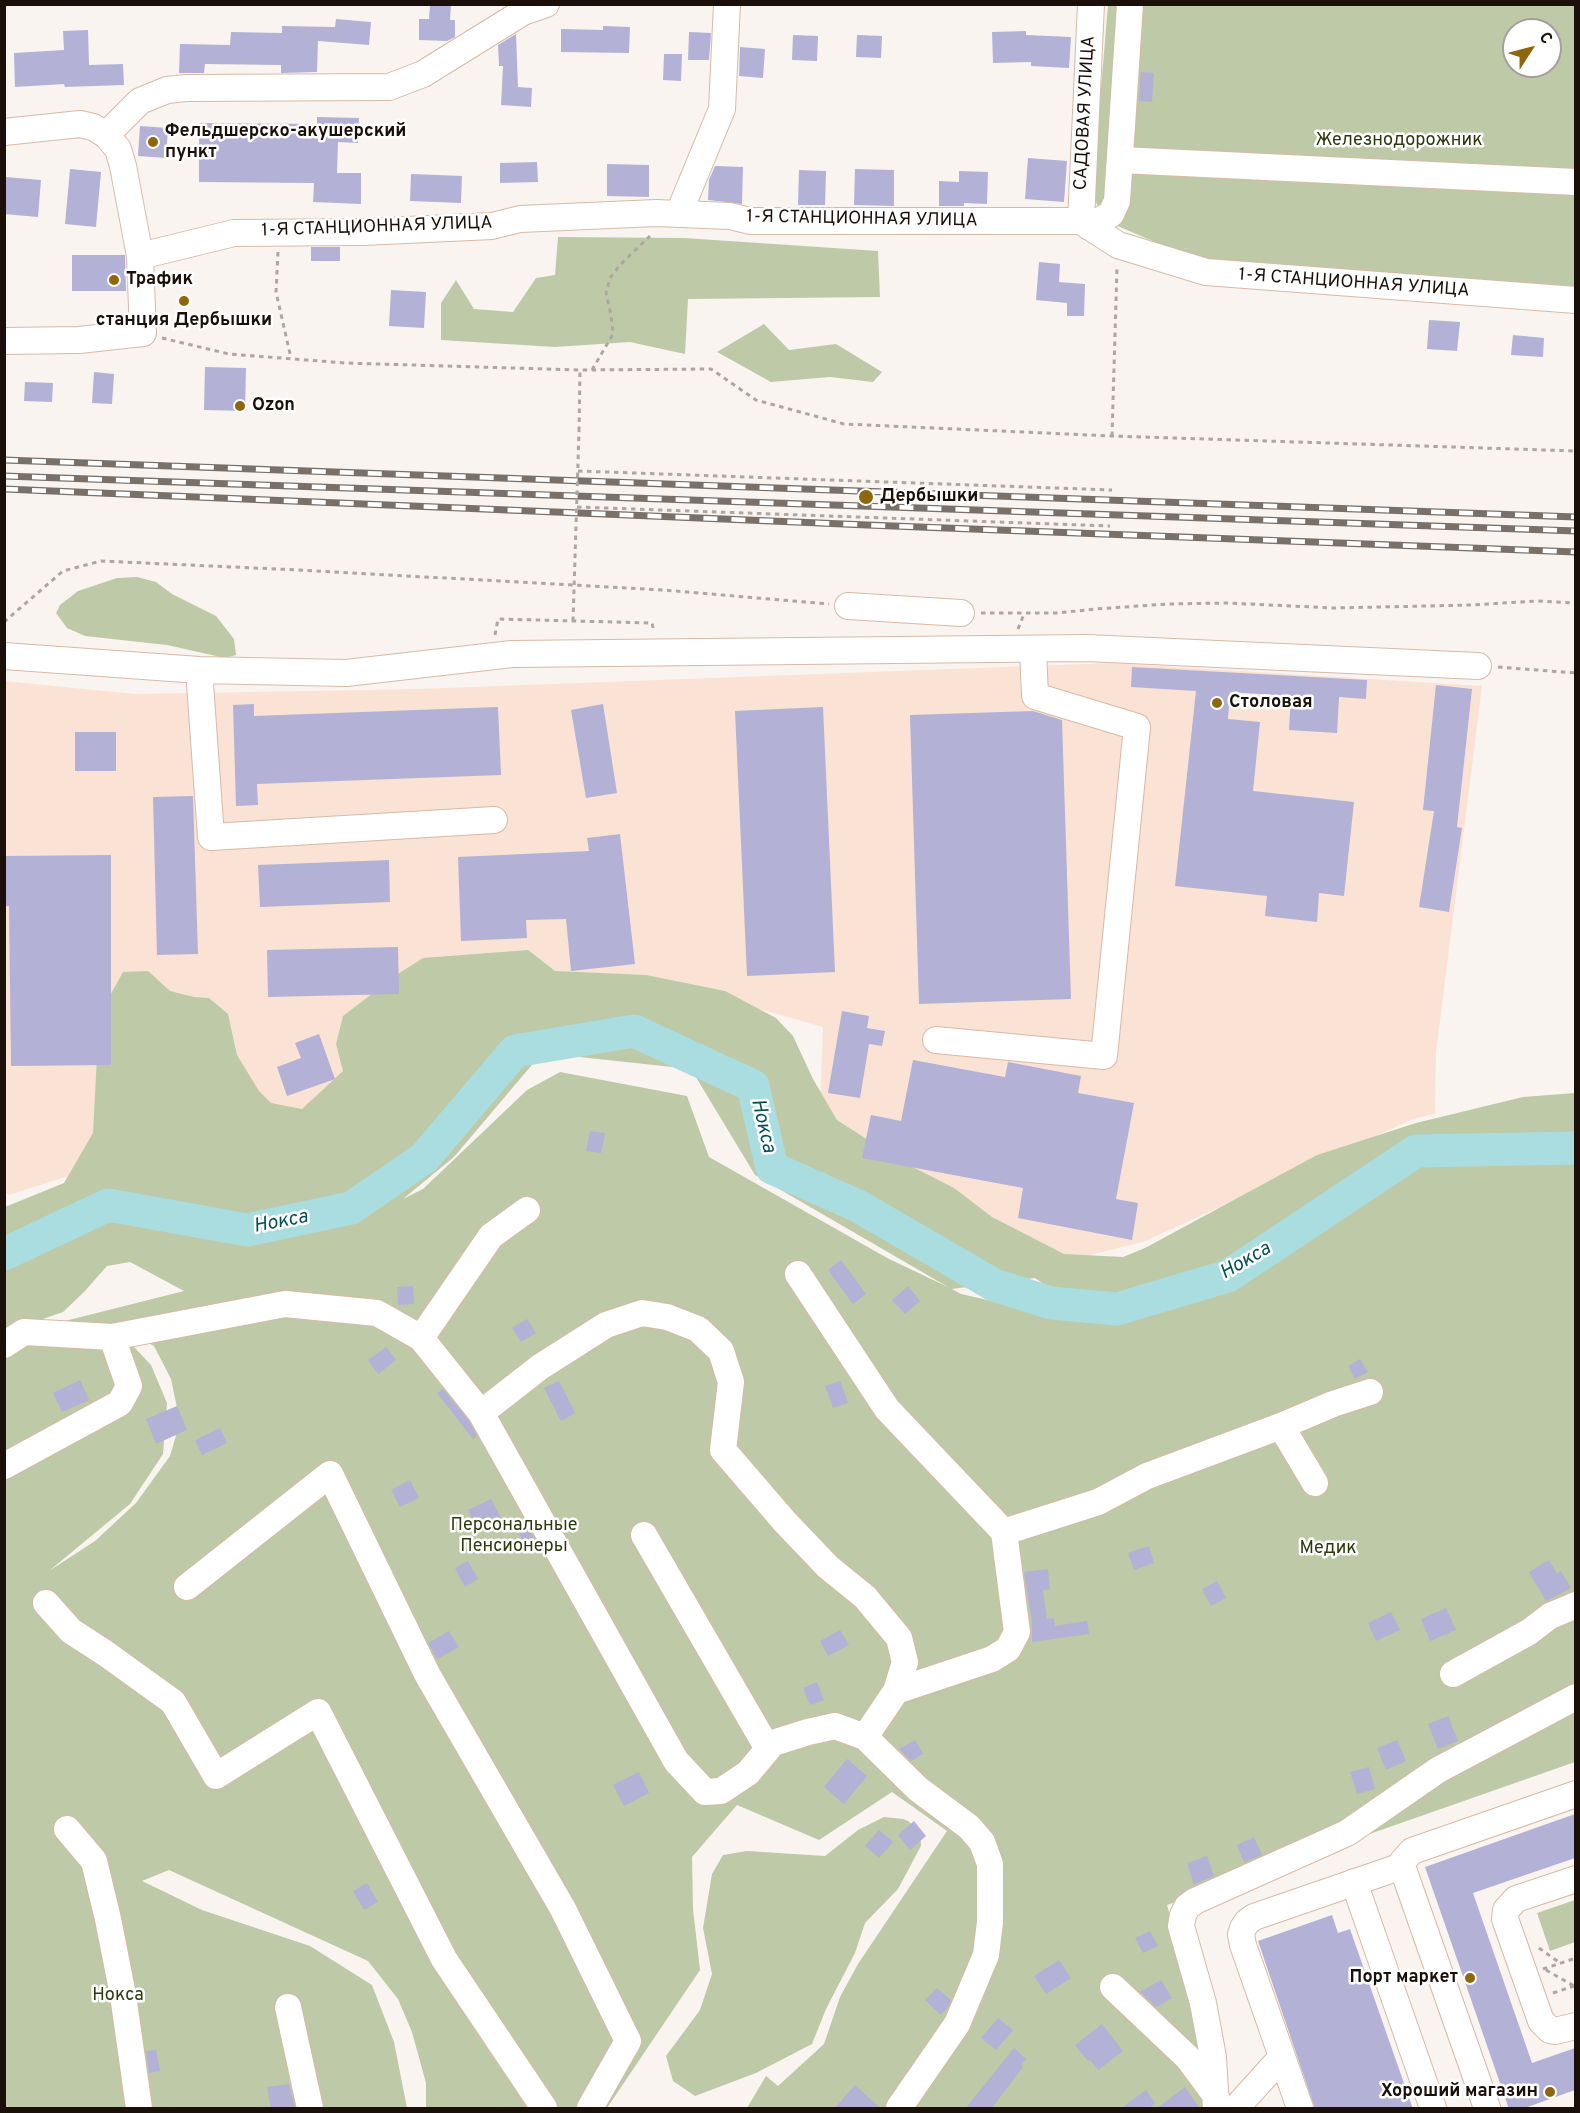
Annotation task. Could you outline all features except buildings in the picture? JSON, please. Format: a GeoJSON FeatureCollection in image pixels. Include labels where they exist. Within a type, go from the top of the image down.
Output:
{"type":"FeatureCollection","features":[{"type":"Feature","properties":{"kind":"street"},"geometry":{"type":"LineString","coordinates":[[106,135],[140,101],[167,90],[389,87],[423,74],[523,12],[546,4]]}},
{"type":"Feature","properties":{"kind":"street"},"geometry":{"type":"LineString","coordinates":[[679,213],[722,109],[727,4]]}},
{"type":"Feature","properties":{"kind":"street","name":"САДОВАЯ УЛИЦА"},"geometry":{"type":"LineString","coordinates":[[1085,224],[1091,4]]}},
{"type":"Feature","properties":{"kind":"street"},"geometry":{"type":"LineString","coordinates":[[1085,224],[1111,214],[1118,201],[1130,4]]}},
{"type":"Feature","properties":{"kind":"street"},"geometry":{"type":"LineString","coordinates":[[4,132],[80,124],[93,127],[106,135],[118,149],[140,256],[142,333],[79,340],[4,341]]}},
{"type":"Feature","properties":{"kind":"street"},"geometry":{"type":"LineString","coordinates":[[1121,160],[1575,182]]}},
{"type":"Feature","properties":{"kind":"street","name":"1-Я СТАНЦИОННАЯ УЛИЦА"},"geometry":{"type":"LineString","coordinates":[[140,256],[234,233],[363,232],[480,226],[520,219],[679,213],[730,216],[750,221],[1085,224],[1118,245],[1206,272],[1575,300]]}},
{"type":"Feature","properties":{"kind":"street"},"geometry":{"type":"LineString","coordinates":[[848,606],[962,613]]}},
{"type":"Feature","properties":{"kind":"street"},"geometry":{"type":"LineString","coordinates":[[906,609],[906,650]]}},
{"type":"Feature","properties":{"kind":"street"},"geometry":{"type":"LineString","coordinates":[[936,1040],[1104,1056],[1137,727],[1035,696],[1025,640]]}},
{"type":"Feature","properties":{"kind":"street"},"geometry":{"type":"LineString","coordinates":[[4,656],[200,670],[346,673],[512,654],[906,650],[1025,640],[1087,648],[1478,666]]}},
{"type":"Feature","properties":{"kind":"street"},"geometry":{"type":"LineString","coordinates":[[200,670],[211,837],[494,820]]}},
{"type":"Feature","properties":{"kind":"street"},"geometry":{"type":"LineString","coordinates":[[421,1338],[491,1236],[527,1210]]}},
{"type":"Feature","properties":{"kind":"street"},"geometry":{"type":"LineString","coordinates":[[798,1274],[887,1409],[1004,1532],[1017,1632],[1008,1649],[992,1659],[896,1691]]}},
{"type":"Feature","properties":{"kind":"street"},"geometry":{"type":"LineString","coordinates":[[4,1345],[24,1332],[112,1337],[285,1304],[377,1313],[421,1338],[481,1413],[676,1761],[705,1792],[721,1791],[748,1773],[773,1743],[808,1731],[835,1726],[865,1737],[918,1790],[969,1827],[982,1842],[990,1864],[990,1922],[986,1955],[957,2024],[898,2109]]}},
{"type":"Feature","properties":{"kind":"street"},"geometry":{"type":"LineString","coordinates":[[481,1413],[540,1367],[606,1325],[642,1313],[667,1317],[698,1329],[721,1351],[731,1382],[723,1450],[784,1522],[828,1567],[866,1597],[899,1638],[904,1662],[896,1691],[865,1737]]}},
{"type":"Feature","properties":{"kind":"street"},"geometry":{"type":"LineString","coordinates":[[4,1466],[120,1403],[129,1386],[112,1337]]}},
{"type":"Feature","properties":{"kind":"street"},"geometry":{"type":"LineString","coordinates":[[1004,1532],[1098,1502],[1147,1476],[1333,1404],[1370,1392]]}},
{"type":"Feature","properties":{"kind":"street"},"geometry":{"type":"LineString","coordinates":[[1281,1426],[1315,1483]]}},
{"type":"Feature","properties":{"kind":"street"},"geometry":{"type":"LineString","coordinates":[[187,1587],[330,1474],[427,1674],[563,1909],[628,2041],[590,2109]]}},
{"type":"Feature","properties":{"kind":"street"},"geometry":{"type":"LineString","coordinates":[[644,1535],[768,1749]]}},
{"type":"Feature","properties":{"kind":"street"},"geometry":{"type":"LineString","coordinates":[[46,1604],[71,1631],[173,1702],[216,1776],[318,1712],[444,1959],[544,2109]]}},
{"type":"Feature","properties":{"kind":"street"},"geometry":{"type":"LineString","coordinates":[[1454,1674],[1529,1632],[1550,1616],[1575,1605]]}},
{"type":"Feature","properties":{"kind":"street"},"geometry":{"type":"LineString","coordinates":[[1234,2103],[1213,2057],[1203,2003],[1181,1926],[1187,1907],[1195,1901],[1347,1833],[1438,1770],[1575,1697]]}},
{"type":"Feature","properties":{"kind":"street"},"geometry":{"type":"LineString","coordinates":[[1487,2109],[1402,1866],[1406,1856],[1412,1851],[1575,1794]]}},
{"type":"Feature","properties":{"kind":"street"},"geometry":{"type":"LineString","coordinates":[[67,1829],[93,1861],[108,1919],[123,1995],[139,2109]]}},
{"type":"Feature","properties":{"kind":"street"},"geometry":{"type":"LineString","coordinates":[[1300,2109],[1243,1945],[1241,1935],[1243,1928],[1254,1917],[1402,1866]]}},
{"type":"Feature","properties":{"kind":"street"},"geometry":{"type":"LineString","coordinates":[[1575,1879],[1516,1899],[1506,1910],[1505,1919],[1534,1972],[1541,2021],[1544,2026],[1555,2031],[1575,2026]]}},
{"type":"Feature","properties":{"kind":"street"},"geometry":{"type":"LineString","coordinates":[[1354,1882],[1433,2109]]}},
{"type":"Feature","properties":{"kind":"street"},"geometry":{"type":"LineString","coordinates":[[1113,1987],[1234,2103]]}},
{"type":"Feature","properties":{"kind":"street"},"geometry":{"type":"LineString","coordinates":[[288,2007],[310,2109]]}},
{"type":"Feature","properties":{"kind":"street"},"geometry":{"type":"LineString","coordinates":[[1234,2103],[1282,2057]]}},
{"type":"Feature","properties":{"kind":"path"},"geometry":{"type":"LineString","coordinates":[[278,232],[276,292],[291,359]]}},
{"type":"Feature","properties":{"kind":"path"},"geometry":{"type":"LineString","coordinates":[[592,370],[613,334],[606,293],[610,278],[652,234]]}},
{"type":"Feature","properties":{"kind":"path"},"geometry":{"type":"LineString","coordinates":[[1112,436],[1118,245]]}},
{"type":"Feature","properties":{"kind":"path"},"geometry":{"type":"LineString","coordinates":[[142,333],[228,354],[345,363],[580,370],[711,369],[756,400],[844,424],[1112,436],[1575,451]]}},
{"type":"Feature","properties":{"kind":"path"},"geometry":{"type":"LineString","coordinates":[[573,621],[580,370]]}},
{"type":"Feature","properties":{"kind":"path"},"geometry":{"type":"LineString","coordinates":[[578,471],[1112,490]]}},
{"type":"Feature","properties":{"kind":"path"},"geometry":{"type":"LineString","coordinates":[[577,507],[1110,526]]}},
{"type":"Feature","properties":{"kind":"path"},"geometry":{"type":"LineString","coordinates":[[4,622],[63,572],[101,561],[663,590],[848,606]]}},
{"type":"Feature","properties":{"kind":"path"},"geometry":{"type":"LineString","coordinates":[[962,613],[1058,613],[1115,607],[1227,603],[1334,608],[1537,601],[1575,603]]}},
{"type":"Feature","properties":{"kind":"path"},"geometry":{"type":"LineString","coordinates":[[1024,614],[1025,640]]}},
{"type":"Feature","properties":{"kind":"path"},"geometry":{"type":"LineString","coordinates":[[498,620],[652,623]]}},
{"type":"Feature","properties":{"kind":"path"},"geometry":{"type":"LineString","coordinates":[[1478,666],[1575,673]]}},
{"type":"Feature","properties":{"kind":"path"},"geometry":{"type":"LineString","coordinates":[[1534,1972],[1575,1958]]}},
{"type":"Feature","properties":{"kind":"path"},"geometry":{"type":"LineString","coordinates":[[1534,1972],[1575,1987]]}},
{"type":"Feature","properties":{"kind":"shaded area"},"geometry":{"type":"Polygon","coordinates":[[[1111,663],[1482,686],[1436,1053],[1435,1114],[1413,1119],[1143,1242],[1052,1264],[819,1135],[823,1027],[656,980],[303,1116],[109,1163],[9,1195],[4,1192],[4,681],[135,694],[419,689],[1111,663]]]}},
{"type":"Feature","properties":{"kind":"green space","name":"Железнодорожник"},"geometry":{"type":"Polygon","coordinates":[[[1108,5],[1575,5],[1575,291],[1206,264],[1106,221],[1092,195],[1108,5]]]}},
{"type":"Feature","properties":{"kind":"green space"},"geometry":{"type":"Polygon","coordinates":[[[558,237],[684,238],[878,251],[880,297],[688,299],[685,354],[630,342],[555,347],[441,340],[441,303],[456,280],[474,309],[513,312],[536,278],[555,275],[558,237]]]}},
{"type":"Feature","properties":{"kind":"green space"},"geometry":{"type":"Polygon","coordinates":[[[764,324],[789,350],[836,344],[882,372],[873,382],[830,377],[771,382],[717,352],[764,324]]]}},
{"type":"Feature","properties":{"kind":"green space"},"geometry":{"type":"Polygon","coordinates":[[[137,577],[156,582],[172,594],[216,616],[234,639],[236,655],[225,658],[167,645],[85,636],[67,628],[56,613],[60,605],[78,591],[117,578],[137,577]]]}},
{"type":"Feature","properties":{"kind":"green space"},"geometry":{"type":"Polygon","coordinates":[[[528,950],[555,971],[646,975],[725,991],[776,1018],[793,1036],[813,1079],[837,1120],[899,1160],[954,1188],[992,1217],[1064,1254],[1123,1257],[1145,1248],[1317,1155],[1416,1123],[1523,1097],[1575,1093],[1575,1762],[1167,1905],[1196,2005],[1210,2108],[747,2108],[766,2076],[778,2086],[824,2044],[840,1997],[858,1964],[947,1831],[892,1792],[819,1840],[737,1805],[692,1857],[693,1909],[700,1970],[607,2108],[426,2108],[426,2083],[412,2032],[398,1999],[368,1961],[169,1870],[142,1881],[202,1910],[310,1946],[372,1985],[394,2042],[407,2108],[5,2108],[5,1341],[22,1336],[134,1347],[151,1365],[167,1403],[163,1454],[130,1504],[49,1571],[95,1541],[136,1503],[170,1456],[180,1422],[171,1379],[154,1346],[119,1329],[57,1323],[184,1291],[130,1262],[107,1266],[63,1312],[5,1332],[5,1207],[64,1183],[93,1133],[98,1037],[108,999],[123,972],[148,971],[170,991],[209,998],[228,1014],[237,1055],[259,1091],[271,1103],[302,1109],[343,1071],[336,1044],[343,1016],[423,958],[528,950]],[[542,1053],[454,1157],[403,1199],[423,1189],[527,1090],[560,1072],[687,1096],[709,1157],[889,1259],[948,1287],[755,1175],[691,1069],[542,1053]],[[1035,1278],[952,1289],[961,1294],[1058,1316],[1089,1316],[1035,1278]]]}},
{"type":"Feature","properties":{"kind":"green space"},"geometry":{"type":"Polygon","coordinates":[[[884,1817],[908,1821],[920,1831],[921,1846],[898,1889],[865,1923],[855,1953],[826,2009],[812,2044],[756,2073],[695,2096],[673,2081],[666,2056],[700,2010],[712,1974],[703,1928],[712,1874],[723,1855],[747,1851],[825,1856],[858,1830],[884,1817]]]}},
{"type":"Feature","properties":{"kind":"green space"},"geometry":{"type":"Polygon","coordinates":[[[1575,1900],[1575,1942],[1550,1951],[1537,1913],[1575,1900]]]}},
{"type":"Feature","properties":{"kind":"waterway","name":"Нокса"},"geometry":{"type":"LineString","coordinates":[[4,1254],[108,1205],[247,1230],[351,1208],[424,1158],[515,1051],[634,1031],[753,1086],[772,1168],[858,1206],[994,1285],[1051,1303],[1117,1309],[1228,1276],[1416,1151],[1576,1148]]}},
{"type":"Feature","properties":{"kind":"railway"},"geometry":{"type":"LineString","coordinates":[[4,460],[1576,517]]}},
{"type":"Feature","properties":{"kind":"railway"},"geometry":{"type":"LineString","coordinates":[[4,476],[1576,531]]}},
{"type":"Feature","properties":{"kind":"railway"},"geometry":{"type":"LineString","coordinates":[[4,489],[1576,552]]}},
{"type":"Feature","properties":{"kind":"place","name":"Фельдшерско-акушерский пункт"},"geometry":{"type":"Point","coordinates":[153,142]}},
{"type":"Feature","properties":{"kind":"place","name":"Трафик"},"geometry":{"type":"Point","coordinates":[114,280]}},
{"type":"Feature","properties":{"kind":"place","name":"станция Дербышки"},"geometry":{"type":"Point","coordinates":[184,301]}},
{"type":"Feature","properties":{"kind":"place","name":"Ozon"},"geometry":{"type":"Point","coordinates":[240,406]}},
{"type":"Feature","properties":{"kind":"place","name":"Дербышки"},"geometry":{"type":"Point","coordinates":[866,497]}},
{"type":"Feature","properties":{"kind":"place","name":"Столовая"},"geometry":{"type":"Point","coordinates":[1217,703]}},
{"type":"Feature","properties":{"kind":"place","name":"Порт маркет"},"geometry":{"type":"Point","coordinates":[1470,1978]}},
{"type":"Feature","properties":{"kind":"place","name":"Хороший магазин"},"geometry":{"type":"Point","coordinates":[1550,2092]}},
{"type":"Feature","properties":{"kind":"park label","name":"Персональные Пенсионеры"},"geometry":{"type":"Point","coordinates":[514,1536]}},
{"type":"Feature","properties":{"kind":"park label","name":"Медик"},"geometry":{"type":"Point","coordinates":[1328,1549]}}]}
